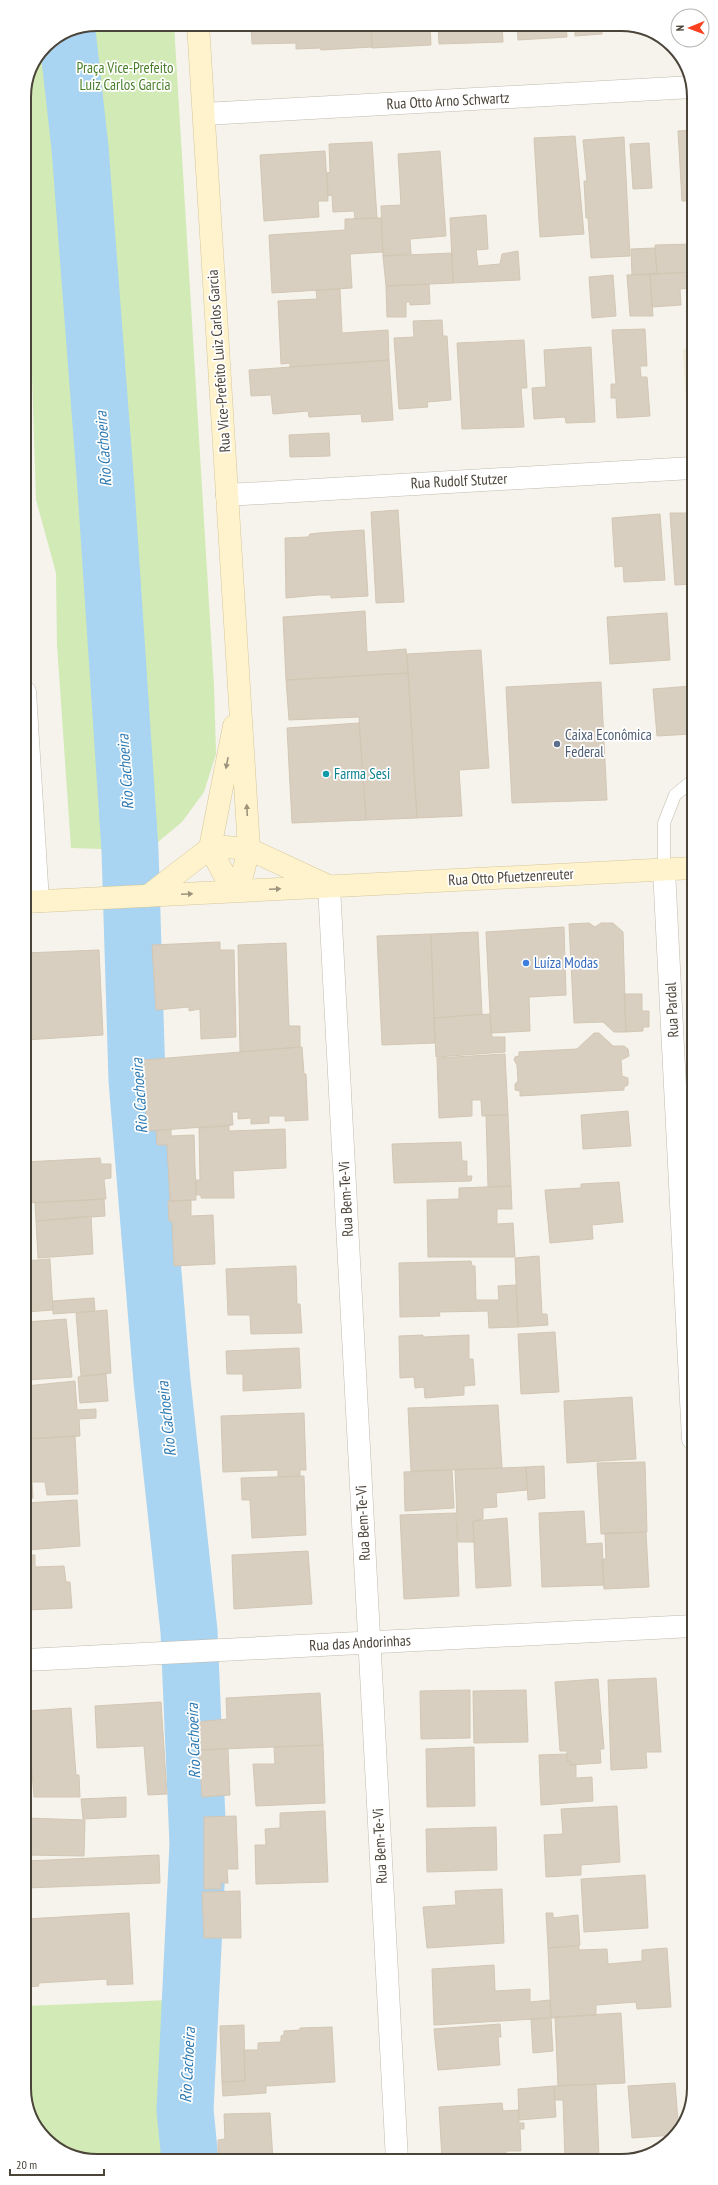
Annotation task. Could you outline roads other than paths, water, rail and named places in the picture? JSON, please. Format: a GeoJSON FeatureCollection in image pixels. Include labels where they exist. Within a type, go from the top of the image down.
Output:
{"type":"FeatureCollection","features":[{"type":"Feature","properties":{"kind":"main road","name":"Rua Vice-Prefeito Luiz Carlos Garcia"},"geometry":{"type":"LineString","coordinates":[[198,31],[249,849],[242,880],[236,891]]}},
{"type":"Feature","properties":{"kind":"main road","name":"Rua Vice-Prefeito Luiz Carlos Garcia"},"geometry":{"type":"LineString","coordinates":[[210,848],[239,697]]}},
{"type":"Feature","properties":{"kind":"main road","name":"Rua Otto Pfuetzenreuter"},"geometry":{"type":"LineString","coordinates":[[210,848],[237,847],[249,849],[329,886]]}},
{"type":"Feature","properties":{"kind":"main road"},"geometry":{"type":"LineString","coordinates":[[148,896],[210,848],[226,878],[236,891]]}},
{"type":"Feature","properties":{"kind":"main road","name":"Rua Otto Pfuetzenreuter"},"geometry":{"type":"LineString","coordinates":[[32,902],[687,868]]}},
{"type":"Feature","properties":{"kind":"street","name":"Rua Otto Arno Schwartz"},"geometry":{"type":"LineString","coordinates":[[204,114],[686,88]]}},
{"type":"Feature","properties":{"kind":"street","name":"Rua Rudolf Stutzer"},"geometry":{"type":"LineString","coordinates":[[227,495],[687,468]]}},
{"type":"Feature","properties":{"kind":"street","name":"Rua Pardal"},"geometry":{"type":"LineString","coordinates":[[664,870],[687,1320]]}},
{"type":"Feature","properties":{"kind":"street"},"geometry":{"type":"LineString","coordinates":[[31,872],[32,902]]}},
{"type":"Feature","properties":{"kind":"street","name":"Rua Bem-Te-Vi"},"geometry":{"type":"LineString","coordinates":[[329,886],[397,2154]]}},
{"type":"Feature","properties":{"kind":"street","name":"Rua das Andorinhas"},"geometry":{"type":"LineString","coordinates":[[31,1660],[687,1626]]}},
{"type":"Feature","properties":{"kind":"lane"},"geometry":{"type":"LineString","coordinates":[[664,870],[664,822],[675,795],[687,785]]}},
{"type":"Feature","properties":{"kind":"waterway","name":"Rio Cachoeira"},"geometry":{"type":"LineString","coordinates":[[68,38],[80,148],[106,489],[130,850],[137,1080],[162,1381],[189,1631],[198,1844],[185,2110],[189,2154]]}},
{"type":"Feature","properties":{"kind":"place","name":"Caixa Econômica Federal"},"geometry":{"type":"Point","coordinates":[557,744]}},
{"type":"Feature","properties":{"kind":"place","name":"Farma Sesi"},"geometry":{"type":"Point","coordinates":[326,774]}},
{"type":"Feature","properties":{"kind":"place","name":"Luíza Modas"},"geometry":{"type":"Point","coordinates":[526,963]}},
{"type":"Feature","properties":{"kind":"park label","name":"Praça Vice-Prefeito Luiz Carlos Garcia"},"geometry":{"type":"Point","coordinates":[125,76]}}]}
